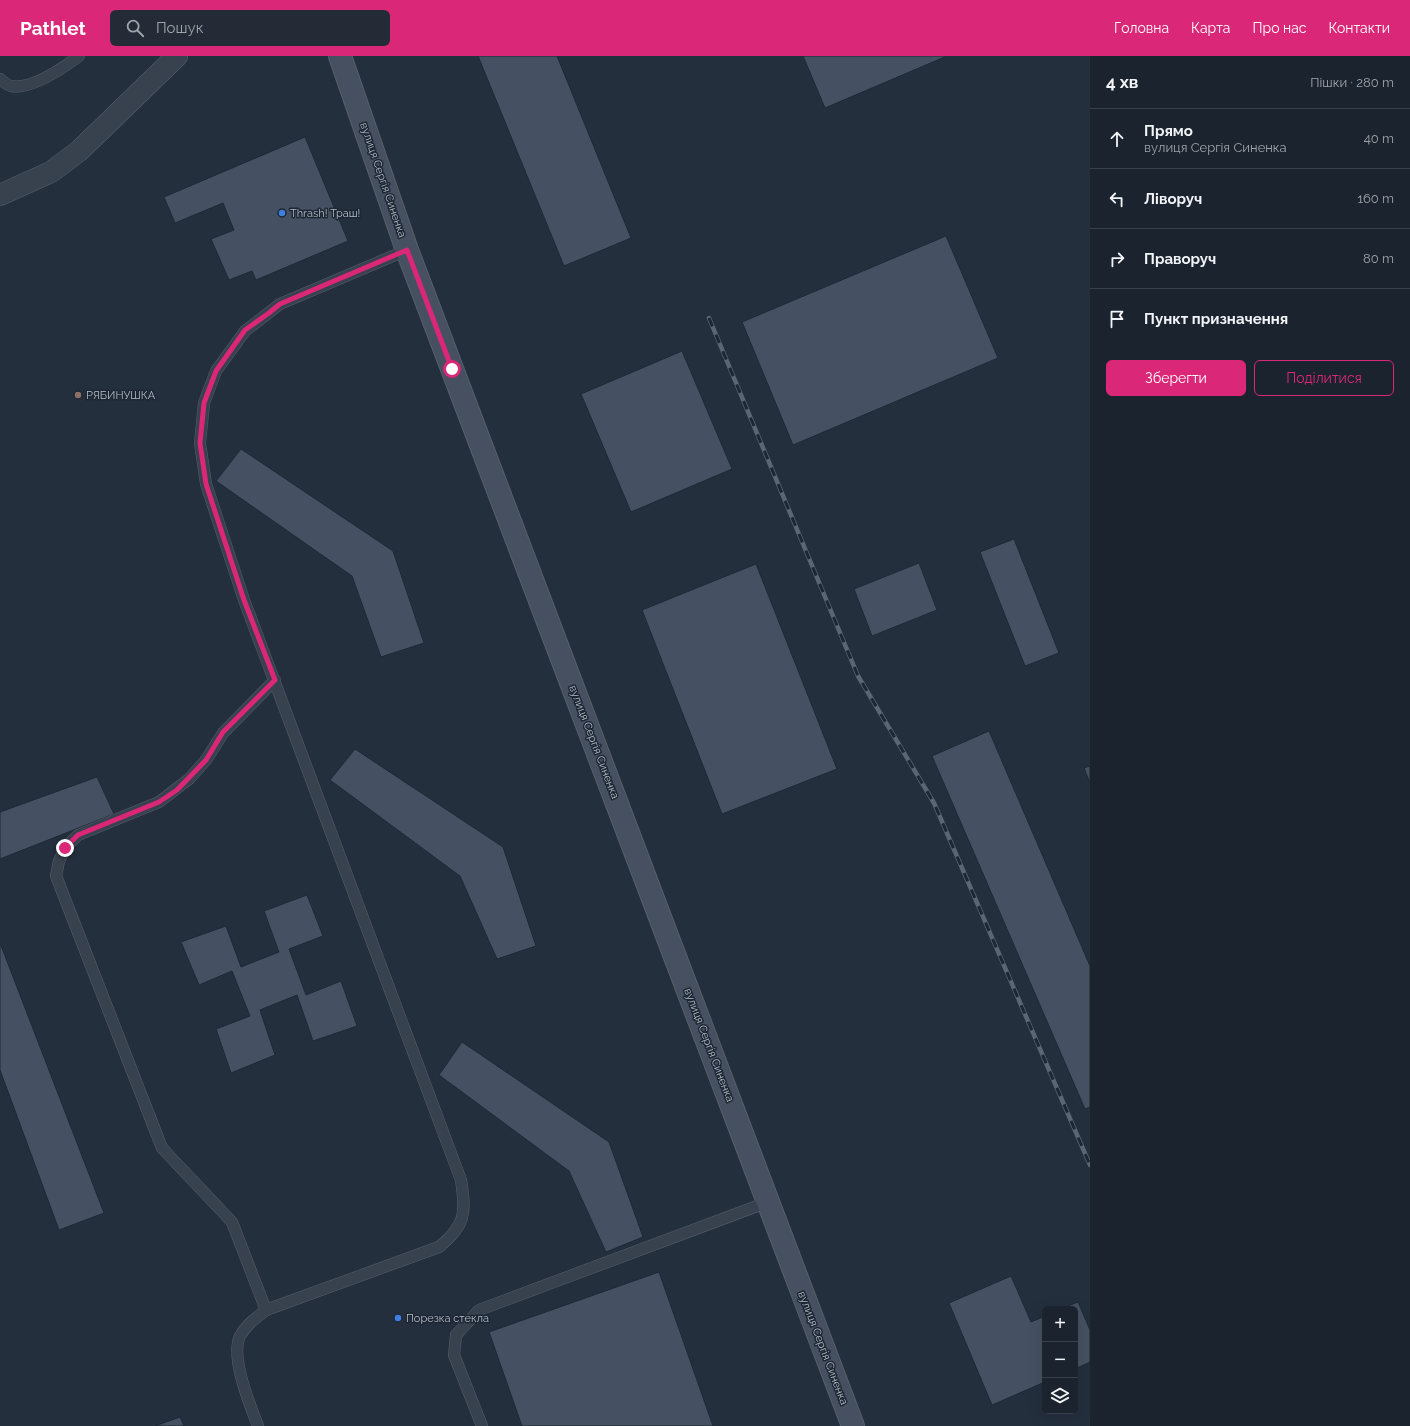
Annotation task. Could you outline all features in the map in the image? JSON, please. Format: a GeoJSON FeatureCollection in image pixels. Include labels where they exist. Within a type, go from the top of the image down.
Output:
{"type":"FeatureCollection","features":[{"type":"Feature","properties":{"kind":"street"},"geometry":{"type":"LineString","coordinates":[[0,195],[50,172],[79,151],[177,56]]}},
{"type":"Feature","properties":{"kind":"street","name":"вулиця Сергія Синенка"},"geometry":{"type":"LineString","coordinates":[[340,56],[407,250],[853,1426]]}},
{"type":"Feature","properties":{"kind":"lane"},"geometry":{"type":"LineString","coordinates":[[0,79],[11,86],[32,84],[56,72],[79,56]]}},
{"type":"Feature","properties":{"kind":"lane"},"geometry":{"type":"LineString","coordinates":[[258,1426],[241,1377],[238,1358],[239,1338],[250,1322],[266,1310],[439,1247],[454,1235],[462,1219],[464,1199],[461,1180],[244,600],[206,484],[200,443],[204,403],[216,371],[245,330],[280,304],[407,250]]}},
{"type":"Feature","properties":{"kind":"lane"},"geometry":{"type":"LineString","coordinates":[[266,1310],[232,1222],[162,1148],[56,876],[59,861],[65,848],[78,835],[159,802],[183,784],[206,760],[223,732],[275,680]]}},
{"type":"Feature","properties":{"kind":"lane"},"geometry":{"type":"LineString","coordinates":[[482,1426],[454,1355],[456,1335],[479,1310],[768,1202]]}},
{"type":"Feature","properties":{"kind":"building"},"geometry":{"type":"Polygon","coordinates":[[[478,56],[557,56],[631,238],[564,266],[478,56]]]}},
{"type":"Feature","properties":{"kind":"building"},"geometry":{"type":"Polygon","coordinates":[[[803,56],[947,56],[825,108],[803,56]]]}},
{"type":"Feature","properties":{"kind":"building","name":"Thrash! Траш!"},"geometry":{"type":"Polygon","coordinates":[[[305,137],[348,241],[256,280],[252,271],[229,280],[211,239],[234,230],[223,203],[175,223],[164,197],[305,137]]]}},
{"type":"Feature","properties":{"kind":"building"},"geometry":{"type":"Polygon","coordinates":[[[946,236],[998,358],[793,445],[742,322],[946,236]]]}},
{"type":"Feature","properties":{"kind":"building"},"geometry":{"type":"Polygon","coordinates":[[[682,351],[732,469],[631,512],[581,394],[682,351]]]}},
{"type":"Feature","properties":{"kind":"building"},"geometry":{"type":"Polygon","coordinates":[[[241,449],[393,551],[424,643],[381,657],[352,576],[216,481],[241,449]]]}},
{"type":"Feature","properties":{"kind":"building"},"geometry":{"type":"Polygon","coordinates":[[[1014,539],[1059,653],[1025,666],[980,552],[1014,539]]]}},
{"type":"Feature","properties":{"kind":"building"},"geometry":{"type":"Polygon","coordinates":[[[919,563],[937,610],[872,636],[854,589],[919,563]]]}},
{"type":"Feature","properties":{"kind":"building"},"geometry":{"type":"Polygon","coordinates":[[[756,564],[837,769],[722,814],[642,610],[756,564]]]}},
{"type":"Feature","properties":{"kind":"building"},"geometry":{"type":"Polygon","coordinates":[[[989,731],[1090,966],[1090,1107],[1085,1109],[932,756],[989,731]]]}},
{"type":"Feature","properties":{"kind":"building"},"geometry":{"type":"Polygon","coordinates":[[[355,749],[503,847],[536,946],[497,959],[460,876],[330,780],[355,749]]]}},
{"type":"Feature","properties":{"kind":"building"},"geometry":{"type":"Polygon","coordinates":[[[1090,766],[1090,783],[1084,768],[1090,766]]]}},
{"type":"Feature","properties":{"kind":"building"},"geometry":{"type":"Polygon","coordinates":[[[97,777],[114,814],[0,859],[0,812],[97,777]]]}},
{"type":"Feature","properties":{"kind":"building"},"geometry":{"type":"Polygon","coordinates":[[[307,895],[323,936],[289,949],[306,995],[341,981],[357,1026],[313,1041],[297,995],[260,1010],[275,1055],[231,1073],[216,1029],[250,1016],[232,971],[199,985],[181,942],[226,926],[241,967],[279,952],[264,911],[307,895]]]}},
{"type":"Feature","properties":{"kind":"building"},"geometry":{"type":"Polygon","coordinates":[[[0,943],[104,1213],[59,1230],[0,1070],[0,943]]]}},
{"type":"Feature","properties":{"kind":"building"},"geometry":{"type":"Polygon","coordinates":[[[462,1042],[609,1142],[643,1237],[606,1252],[569,1171],[439,1075],[462,1042]]]}},
{"type":"Feature","properties":{"kind":"building"},"geometry":{"type":"Polygon","coordinates":[[[659,1272],[713,1426],[522,1426],[489,1332],[659,1272]]]}},
{"type":"Feature","properties":{"kind":"building"},"geometry":{"type":"Polygon","coordinates":[[[1011,1276],[1031,1322],[1042,1317],[1042,1383],[992,1405],[949,1303],[1011,1276]]]}},
{"type":"Feature","properties":{"kind":"building"},"geometry":{"type":"Polygon","coordinates":[[[1078,1302],[1090,1330],[1090,1362],[1078,1368],[1078,1306],[1068,1306],[1078,1302]]]}},
{"type":"Feature","properties":{"kind":"building"},"geometry":{"type":"Polygon","coordinates":[[[180,1417],[184,1426],[155,1426],[180,1417]]]}},
{"type":"Feature","properties":{"kind":"railway"},"geometry":{"type":"LineString","coordinates":[[709,318],[858,676],[934,803],[1090,1165]]}},
{"type":"Feature","properties":{"kind":"place","name":"Thrash! Траш!"},"geometry":{"type":"Point","coordinates":[282,213]}},
{"type":"Feature","properties":{"kind":"place","name":"РЯБИНУШКА"},"geometry":{"type":"Point","coordinates":[78,395]}},
{"type":"Feature","properties":{"kind":"place","name":"Порезка стекла"},"geometry":{"type":"Point","coordinates":[398,1318]}},
{"type":"Feature","properties":{"kind":"route"},"geometry":{"type":"LineString","coordinates":[[65,848],[78,835],[159,802],[177,790],[206,760],[223,732],[275,680],[244,600],[206,484],[200,443],[204,403],[216,371],[245,330],[280,304],[407,250],[452,369]]}}]}
